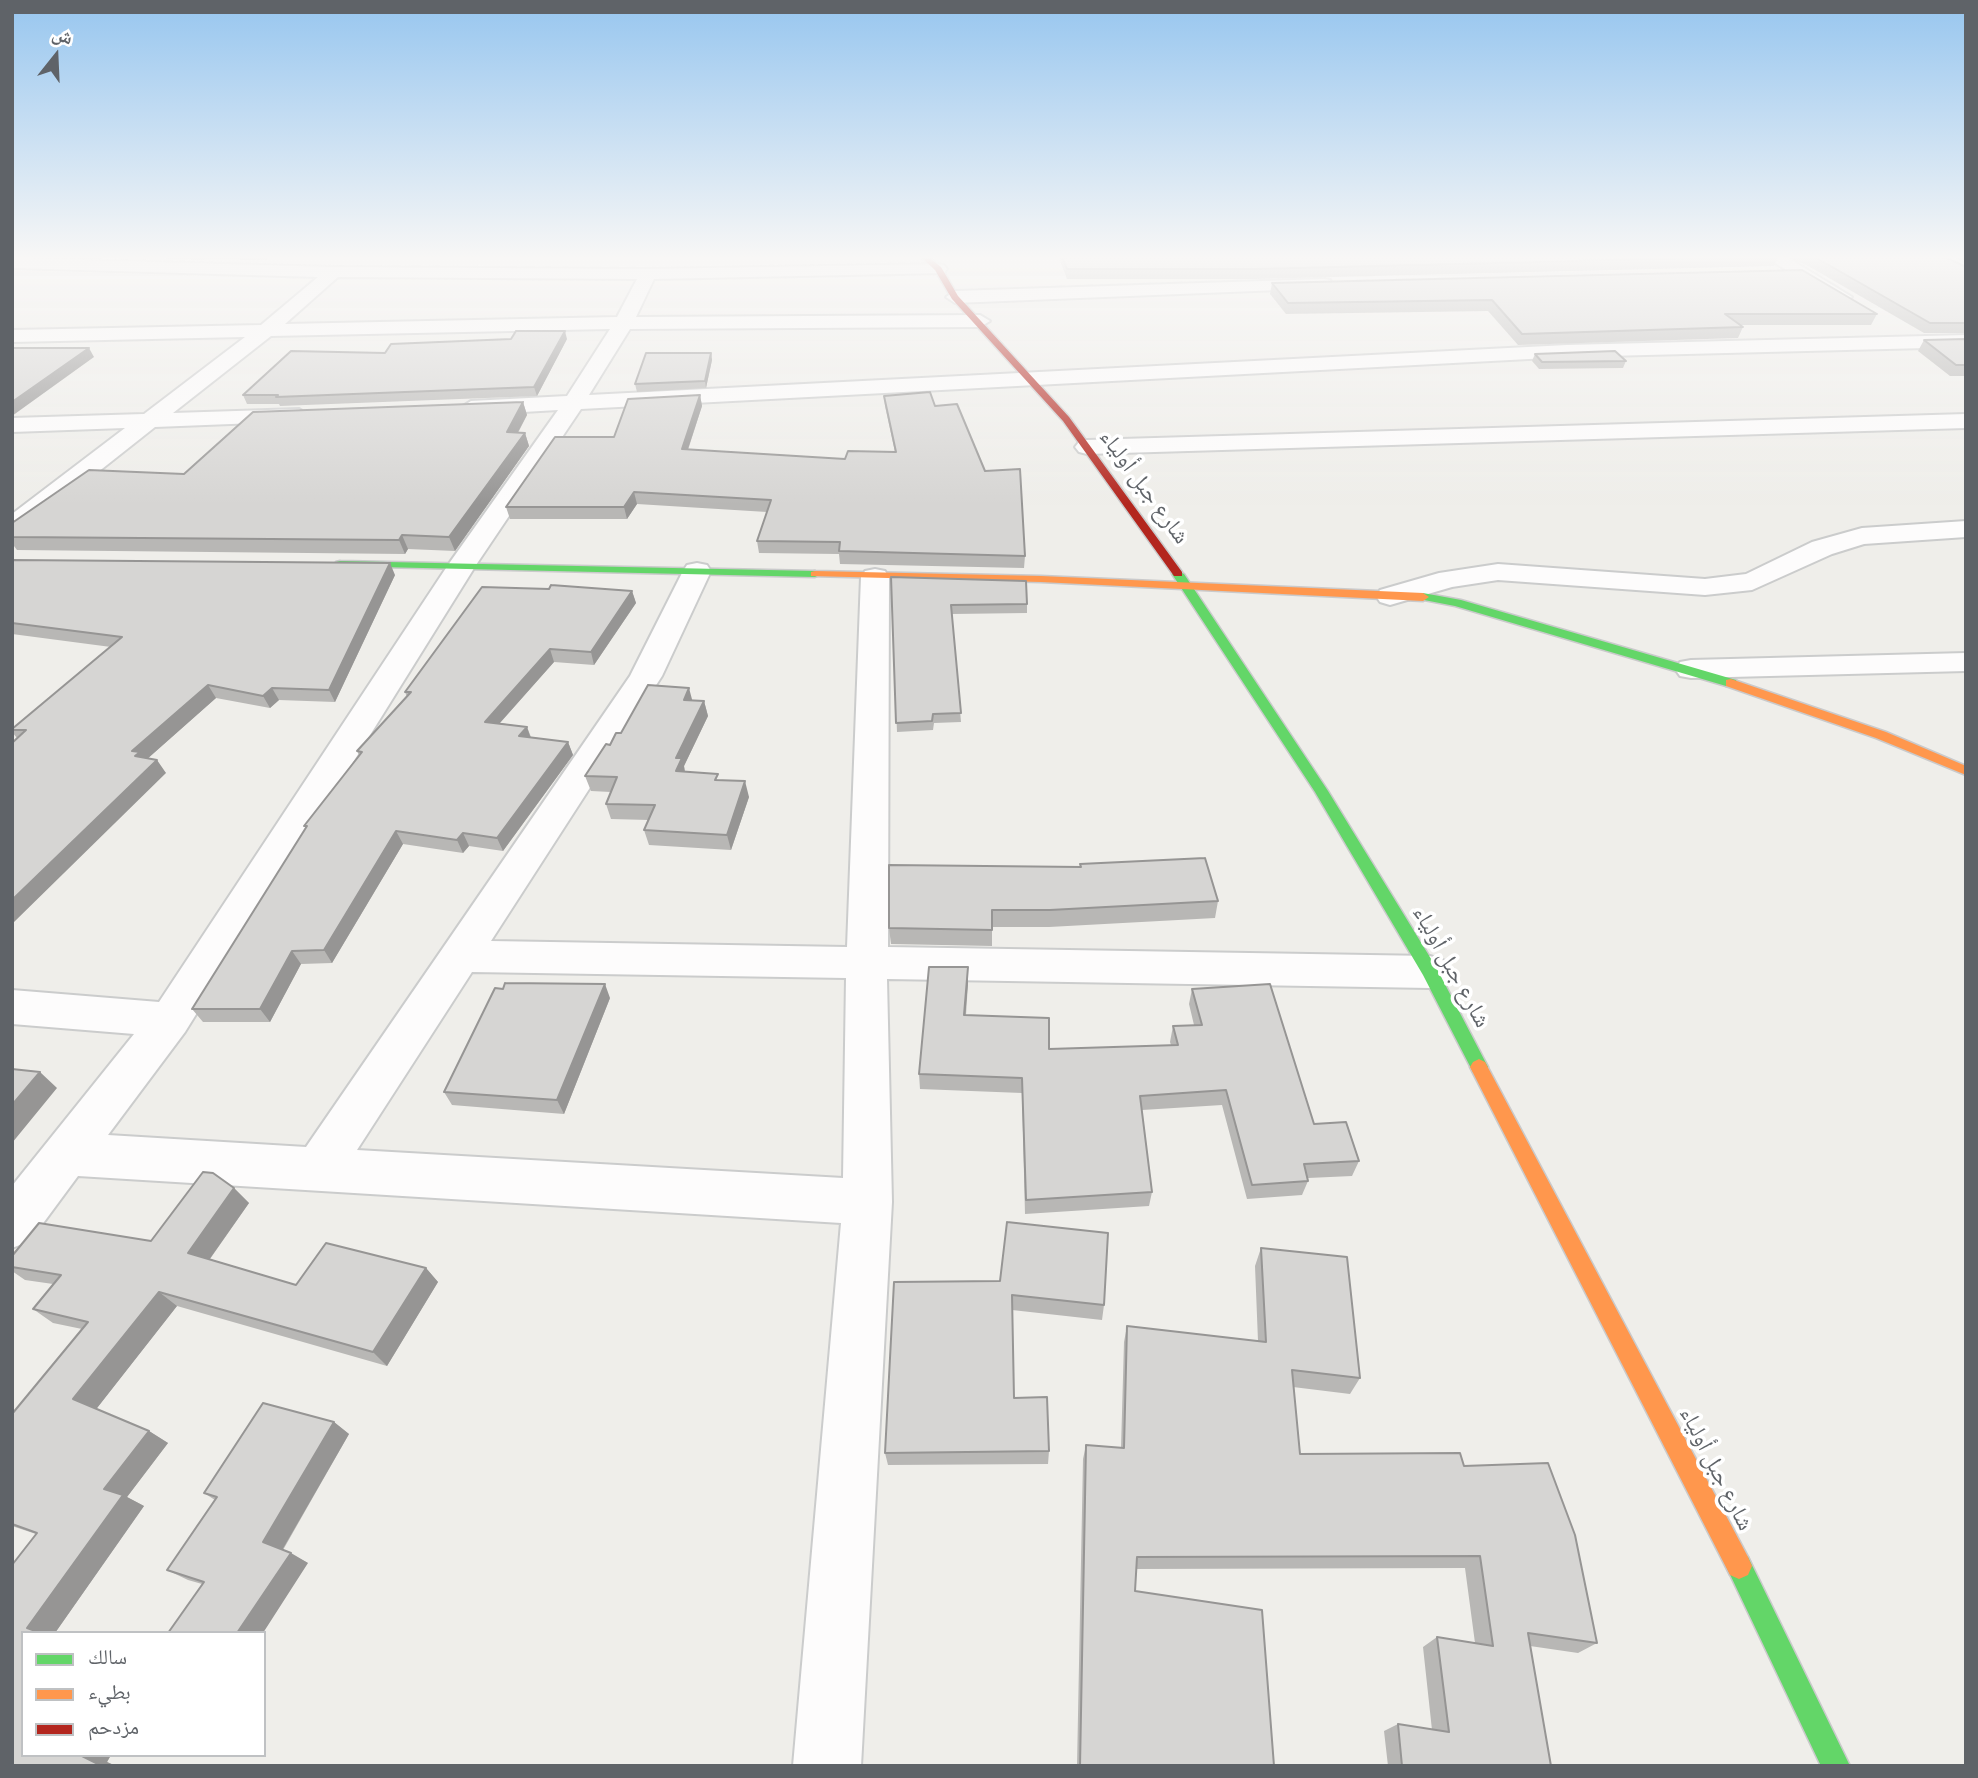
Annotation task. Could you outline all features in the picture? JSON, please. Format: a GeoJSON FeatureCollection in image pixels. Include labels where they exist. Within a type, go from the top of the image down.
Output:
{"type":"FeatureCollection","features":[{"type":"Feature","properties":{"kind":"main road","name":"شارع جبل أولياء"},"geometry":{"type":"LineString","coordinates":[[996,339],[1087,447],[1187,586],[1321,791],[1430,972],[1733,1553],[1836,1766]]}},
{"type":"Feature","properties":{"kind":"main road"},"geometry":{"type":"LineString","coordinates":[[326,564],[1041,579],[1390,596],[1457,603],[1691,669],[1881,735],[1966,771]]}},
{"type":"Feature","properties":{"kind":"street"},"geometry":{"type":"LineString","coordinates":[[12,527],[255,339]]}},
{"type":"Feature","properties":{"kind":"street"},"geometry":{"type":"LineString","coordinates":[[12,1225],[170,1020],[462,565],[573,404],[614,339]]}},
{"type":"Feature","properties":{"kind":"street"},"geometry":{"type":"LineString","coordinates":[[1914,339],[1921,343]]}},
{"type":"Feature","properties":{"kind":"street"},"geometry":{"type":"LineString","coordinates":[[449,409],[1567,351],[1966,341]]}},
{"type":"Feature","properties":{"kind":"street"},"geometry":{"type":"LineString","coordinates":[[12,425],[324,415]]}},
{"type":"Feature","properties":{"kind":"street"},"geometry":{"type":"LineString","coordinates":[[1087,447],[1605,435],[1966,421]]}},
{"type":"Feature","properties":{"kind":"street"},"geometry":{"type":"LineString","coordinates":[[1390,596],[1449,579],[1498,572],[1705,587],[1752,582],[1822,548],[1862,536],[1966,529]]}},
{"type":"Feature","properties":{"kind":"street"},"geometry":{"type":"LineString","coordinates":[[317,1171],[646,676],[697,571]]}},
{"type":"Feature","properties":{"kind":"street"},"geometry":{"type":"LineString","coordinates":[[827,1766],[867,1202],[867,962],[875,577]]}},
{"type":"Feature","properties":{"kind":"street"},"geometry":{"type":"LineString","coordinates":[[1691,669],[1966,662]]}},
{"type":"Feature","properties":{"kind":"street"},"geometry":{"type":"LineString","coordinates":[[461,956],[1430,972]]}},
{"type":"Feature","properties":{"kind":"street"},"geometry":{"type":"LineString","coordinates":[[12,1007],[170,1020]]}},
{"type":"Feature","properties":{"kind":"street"},"geometry":{"type":"LineString","coordinates":[[67,1154],[867,1202]]}},
{"type":"Feature","properties":{"kind":"building"},"geometry":{"type":"Polygon","coordinates":[[[561,339],[534,387],[276,397],[278,395],[243,395],[291,351],[385,353],[391,344],[561,339]]]}},
{"type":"Feature","properties":{"kind":"building"},"geometry":{"type":"Polygon","coordinates":[[[1966,339],[1966,365],[1956,365],[1924,340],[1966,339]]]}},
{"type":"Feature","properties":{"kind":"building"},"geometry":{"type":"Polygon","coordinates":[[[12,348],[89,348],[12,402],[12,348]]]}},
{"type":"Feature","properties":{"kind":"building"},"geometry":{"type":"Polygon","coordinates":[[[1615,351],[1626,361],[1542,362],[1535,354],[1615,351]]]}},
{"type":"Feature","properties":{"kind":"building"},"geometry":{"type":"Polygon","coordinates":[[[646,353],[711,353],[705,381],[635,384],[646,353]]]}},
{"type":"Feature","properties":{"kind":"building"},"geometry":{"type":"Polygon","coordinates":[[[930,392],[935,406],[957,404],[985,471],[1020,469],[1025,556],[839,551],[840,542],[757,541],[771,500],[634,492],[624,507],[506,507],[555,437],[614,437],[628,399],[700,395],[682,449],[845,459],[848,451],[896,452],[884,396],[930,392]]]}},
{"type":"Feature","properties":{"kind":"building"},"geometry":{"type":"Polygon","coordinates":[[[523,402],[507,432],[525,433],[449,537],[402,535],[399,540],[12,537],[12,523],[89,470],[184,474],[253,412],[523,402]]]}},
{"type":"Feature","properties":{"kind":"building"},"geometry":{"type":"Polygon","coordinates":[[[12,560],[390,563],[329,690],[272,688],[263,696],[208,685],[132,751],[140,752],[135,756],[157,760],[12,900],[12,743],[26,730],[12,729],[122,637],[12,623],[12,560]]]}},
{"type":"Feature","properties":{"kind":"building"},"geometry":{"type":"Polygon","coordinates":[[[891,577],[1026,581],[1027,604],[951,605],[961,713],[933,714],[932,721],[896,723],[891,577]]]}},
{"type":"Feature","properties":{"kind":"building"},"geometry":{"type":"Polygon","coordinates":[[[551,585],[632,591],[591,652],[550,649],[485,722],[527,727],[519,736],[568,742],[497,838],[463,833],[457,840],[396,831],[324,950],[292,951],[260,1009],[192,1009],[307,826],[304,826],[362,752],[357,751],[411,692],[405,692],[482,587],[549,589],[551,585]]]}},
{"type":"Feature","properties":{"kind":"building"},"geometry":{"type":"Polygon","coordinates":[[[648,685],[689,688],[684,700],[704,701],[676,758],[682,758],[676,771],[718,774],[715,780],[745,781],[727,835],[644,830],[655,805],[606,804],[617,777],[585,776],[606,744],[610,745],[616,733],[621,733],[648,685]]]}},
{"type":"Feature","properties":{"kind":"building"},"geometry":{"type":"Polygon","coordinates":[[[1205,858],[1218,901],[1050,910],[992,910],[992,930],[889,928],[889,865],[1081,867],[1080,864],[1205,858]]]}},
{"type":"Feature","properties":{"kind":"building"},"geometry":{"type":"Polygon","coordinates":[[[929,967],[968,967],[964,1015],[1049,1018],[1049,1049],[1178,1045],[1173,1026],[1202,1025],[1192,989],[1270,984],[1314,1124],[1346,1122],[1359,1161],[1304,1164],[1308,1181],[1252,1185],[1226,1090],[1140,1096],[1152,1192],[1026,1200],[1022,1078],[919,1074],[929,967]]]}},
{"type":"Feature","properties":{"kind":"building"},"geometry":{"type":"Polygon","coordinates":[[[505,983],[605,984],[557,1100],[444,1092],[495,988],[503,989],[505,983]]]}},
{"type":"Feature","properties":{"kind":"building"},"geometry":{"type":"Polygon","coordinates":[[[12,1069],[40,1072],[12,1105],[12,1069]]]}},
{"type":"Feature","properties":{"kind":"building"},"geometry":{"type":"Polygon","coordinates":[[[203,1172],[213,1173],[234,1188],[188,1253],[296,1285],[326,1243],[426,1268],[373,1352],[159,1292],[73,1399],[149,1431],[104,1489],[123,1495],[27,1628],[35,1631],[21,1631],[21,1757],[84,1757],[102,1766],[12,1766],[12,1565],[37,1533],[12,1524],[12,1414],[88,1322],[33,1309],[61,1275],[12,1267],[12,1256],[39,1223],[151,1241],[203,1172]]]}},
{"type":"Feature","properties":{"kind":"building"},"geometry":{"type":"Polygon","coordinates":[[[1007,1222],[1108,1233],[1104,1305],[1012,1295],[1014,1398],[1047,1397],[1049,1451],[885,1453],[894,1282],[1000,1281],[1007,1222]]]}},
{"type":"Feature","properties":{"kind":"building"},"geometry":{"type":"Polygon","coordinates":[[[1261,1248],[1347,1257],[1360,1378],[1292,1370],[1300,1454],[1460,1453],[1464,1466],[1548,1463],[1575,1535],[1597,1643],[1528,1633],[1551,1766],[1402,1766],[1398,1724],[1449,1732],[1437,1637],[1493,1646],[1480,1556],[1137,1557],[1135,1591],[1262,1610],[1274,1766],[1080,1766],[1086,1445],[1124,1448],[1127,1326],[1266,1342],[1261,1248]]]}},
{"type":"Feature","properties":{"kind":"building"},"geometry":{"type":"Polygon","coordinates":[[[263,1403],[334,1422],[263,1542],[291,1553],[238,1631],[169,1631],[204,1582],[167,1570],[217,1497],[204,1493],[263,1403]]]}},
{"type":"Feature","properties":{"kind":"traffic: fast"},"geometry":{"type":"LineString","coordinates":[[340,564],[815,574]]}},
{"type":"Feature","properties":{"kind":"traffic: fast"},"geometry":{"type":"LineString","coordinates":[[1178,574],[1321,791],[1430,972],[1479,1067]]}},
{"type":"Feature","properties":{"kind":"traffic: fast"},"geometry":{"type":"LineString","coordinates":[[1423,597],[1457,603],[1731,683]]}},
{"type":"Feature","properties":{"kind":"traffic: fast"},"geometry":{"type":"LineString","coordinates":[[1739,1566],[1836,1766]]}},
{"type":"Feature","properties":{"kind":"traffic: slow"},"geometry":{"type":"LineString","coordinates":[[815,574],[1041,579],[1423,597]]}},
{"type":"Feature","properties":{"kind":"traffic: slow"},"geometry":{"type":"LineString","coordinates":[[1731,683],[1881,735],[1966,771]]}},
{"type":"Feature","properties":{"kind":"traffic: slow"},"geometry":{"type":"LineString","coordinates":[[1479,1067],[1739,1566]]}},
{"type":"Feature","properties":{"kind":"traffic: jam"},"geometry":{"type":"LineString","coordinates":[[993,339],[1066,419],[1178,574]]}}]}
